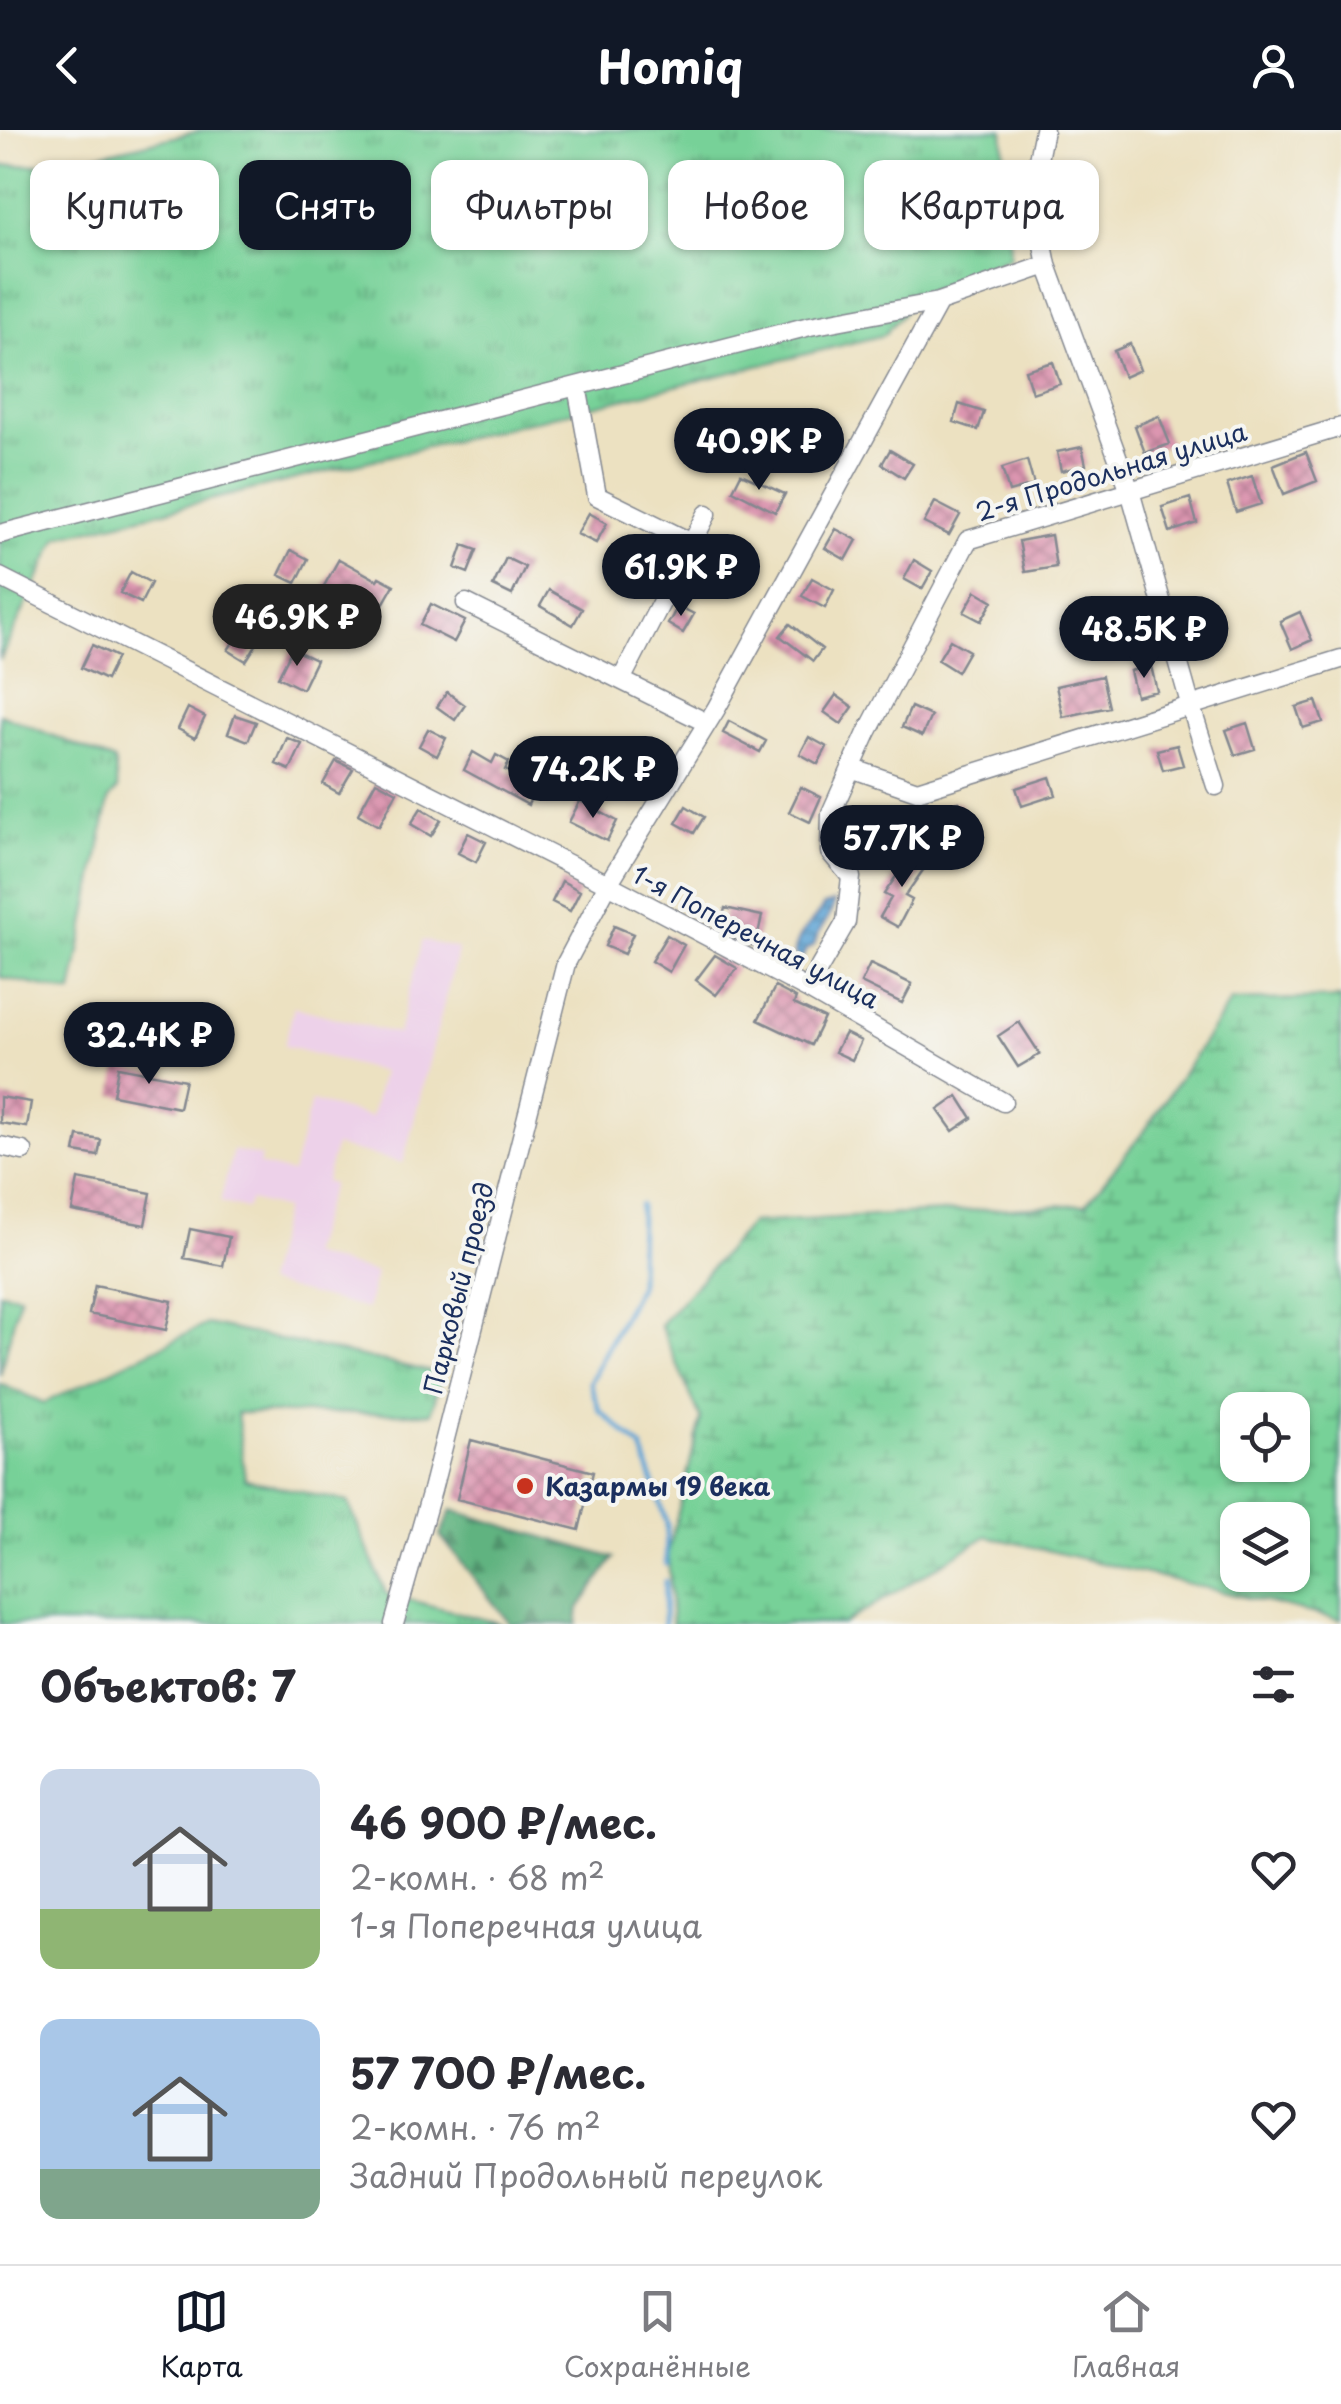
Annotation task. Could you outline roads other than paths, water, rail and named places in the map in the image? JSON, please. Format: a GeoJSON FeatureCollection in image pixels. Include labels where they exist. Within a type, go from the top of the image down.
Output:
{"type":"FeatureCollection","features":[{"type":"Feature","properties":{"kind":"street"},"geometry":{"type":"LineString","coordinates":[[1044,130],[1032,189],[1047,265],[1130,491],[1216,786]]}},
{"type":"Feature","properties":{"kind":"street"},"geometry":{"type":"LineString","coordinates":[[0,534],[810,326],[939,302],[1047,265]]}},
{"type":"Feature","properties":{"kind":"street","name":"Парковый проезд"},"geometry":{"type":"LineString","coordinates":[[394,1624],[432,1490],[566,963],[608,884],[707,723],[939,302]]}},
{"type":"Feature","properties":{"kind":"street"},"geometry":{"type":"LineString","coordinates":[[577,386],[597,496],[692,543]]}},
{"type":"Feature","properties":{"kind":"street","name":"2-я Продольная улица"},"geometry":{"type":"LineString","coordinates":[[807,989],[846,922],[850,877],[830,852],[831,813],[968,540],[1341,427]]}},
{"type":"Feature","properties":{"kind":"street"},"geometry":{"type":"LineString","coordinates":[[621,680],[708,514]]}},
{"type":"Feature","properties":{"kind":"street","name":"1-я Поперечная улица"},"geometry":{"type":"LineString","coordinates":[[0,577],[608,884],[807,989],[1004,1102]]}},
{"type":"Feature","properties":{"kind":"street"},"geometry":{"type":"LineString","coordinates":[[466,603],[707,723]]}},
{"type":"Feature","properties":{"kind":"street"},"geometry":{"type":"LineString","coordinates":[[854,770],[917,791],[1341,659]]}},
{"type":"Feature","properties":{"kind":"street"},"geometry":{"type":"LineString","coordinates":[[0,1146],[23,1151]]}},
{"type":"Feature","properties":{"kind":"water"},"geometry":{"type":"Polygon","coordinates":[[[834,902],[814,945],[802,958],[794,954],[807,927],[824,905],[834,902]]]}},
{"type":"Feature","properties":{"kind":"waterway"},"geometry":{"type":"LineString","coordinates":[[640,1205],[639,1285],[590,1382],[599,1410],[642,1448],[667,1525],[666,1564]]}},
{"type":"Feature","properties":{"kind":"waterway"},"geometry":{"type":"LineString","coordinates":[[664,1624],[665,1581]]}},
{"type":"Feature","properties":{"kind":"place","name":"Казармы 19 века"},"geometry":{"type":"Point","coordinates":[525,1486]}}]}
